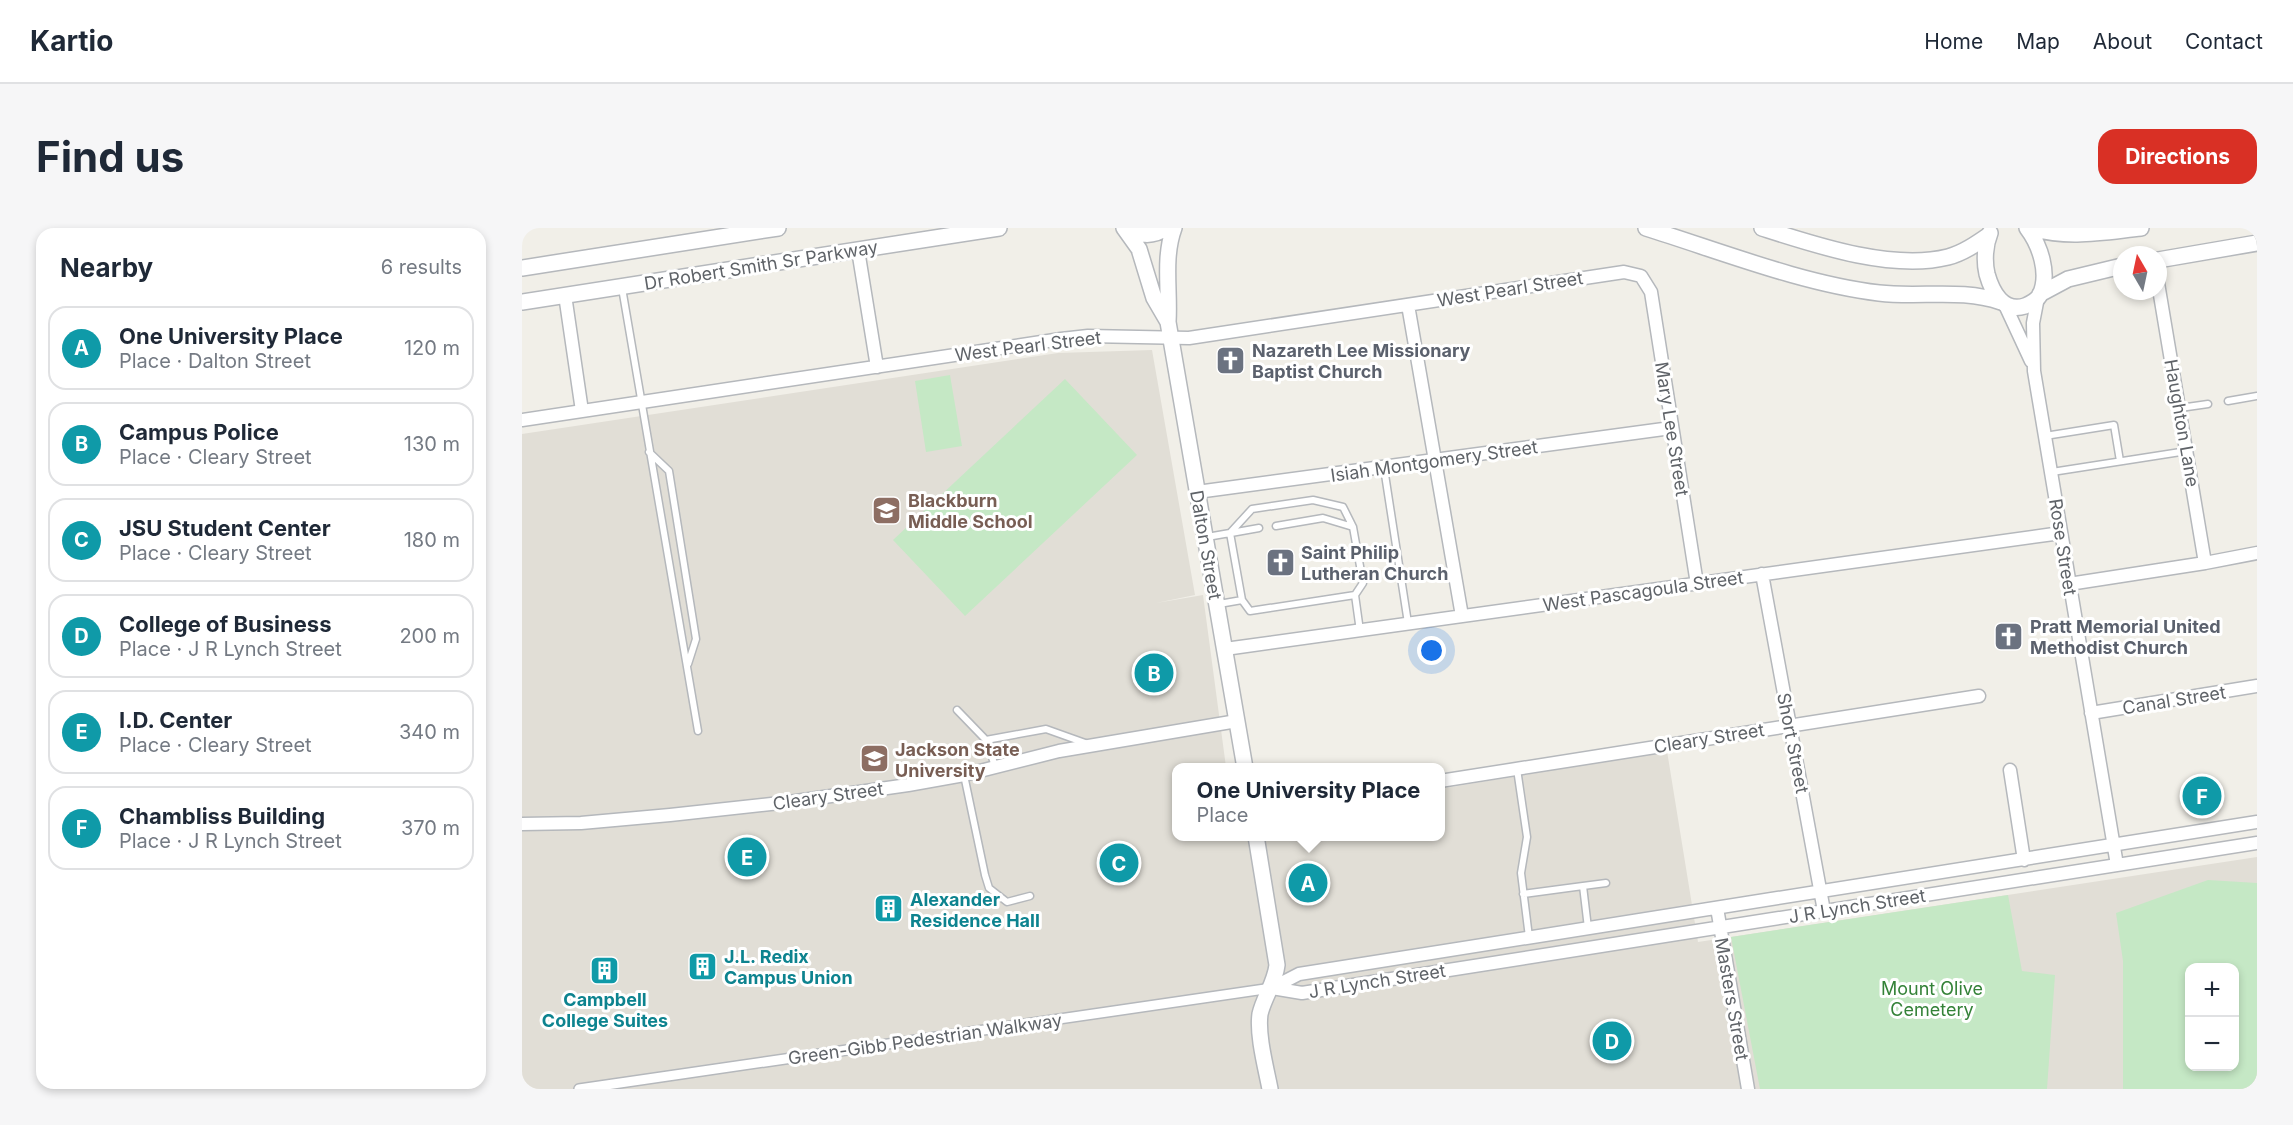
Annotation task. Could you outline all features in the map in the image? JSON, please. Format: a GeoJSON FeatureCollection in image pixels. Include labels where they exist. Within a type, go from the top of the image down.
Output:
{"type":"FeatureCollection","features":[{"type":"Feature","properties":{"kind":"street","name":"Dr Robert Smith Sr Parkway"},"geometry":{"type":"LineString","coordinates":[[522,268],[778,228]]}},
{"type":"Feature","properties":{"kind":"street","name":"Dr Robert Smith Sr Parkway"},"geometry":{"type":"LineString","coordinates":[[522,302],[999,228]]}},
{"type":"Feature","properties":{"kind":"street"},"geometry":{"type":"LineString","coordinates":[[1124,228],[1138,234],[1150,235],[1166,228]]}},
{"type":"Feature","properties":{"kind":"street","name":"Dalton Street"},"geometry":{"type":"LineString","coordinates":[[1124,228],[1138,249],[1154,298],[1168,322]]}},
{"type":"Feature","properties":{"kind":"street","name":"Dalton Street"},"geometry":{"type":"LineString","coordinates":[[1174,228],[1168,248],[1170,297],[1168,322],[1244,763]]}},
{"type":"Feature","properties":{"kind":"street"},"geometry":{"type":"LineString","coordinates":[[1646,228],[1820,283],[1880,293],[1966,294],[1987,297],[2013,307],[2026,306],[2068,279],[2113,268]]}},
{"type":"Feature","properties":{"kind":"street"},"geometry":{"type":"LineString","coordinates":[[1762,228],[1858,255],[1903,260],[1931,260],[1960,254],[1992,230]]}},
{"type":"Feature","properties":{"kind":"street"},"geometry":{"type":"LineString","coordinates":[[2029,228],[2039,248],[2042,262],[2043,274],[2039,296]]}},
{"type":"Feature","properties":{"kind":"street"},"geometry":{"type":"LineString","coordinates":[[2029,228],[2060,235],[2084,235],[2141,228]]}},
{"type":"Feature","properties":{"kind":"street"},"geometry":{"type":"LineString","coordinates":[[1992,230],[1986,268],[1993,290],[2003,304]]}},
{"type":"Feature","properties":{"kind":"street"},"geometry":{"type":"LineString","coordinates":[[2167,258],[2257,243]]}},
{"type":"Feature","properties":{"kind":"street"},"geometry":{"type":"LineString","coordinates":[[858,250],[877,367]]}},
{"type":"Feature","properties":{"kind":"street","name":"West Pearl Street"},"geometry":{"type":"LineString","coordinates":[[522,420],[1088,336],[1189,338],[1624,272],[1641,276]]}},
{"type":"Feature","properties":{"kind":"street","name":"Mary Lee Street"},"geometry":{"type":"LineString","coordinates":[[1641,276],[1651,292],[1697,584]]}},
{"type":"Feature","properties":{"kind":"street"},"geometry":{"type":"LineString","coordinates":[[565,295],[582,411]]}},
{"type":"Feature","properties":{"kind":"street","name":"Rose Street"},"geometry":{"type":"LineString","coordinates":[[2039,296],[2033,335],[2034,371],[2117,865]]}},
{"type":"Feature","properties":{"kind":"street","name":"Haughton Lane"},"geometry":{"type":"LineString","coordinates":[[2161,300],[2205,563]]}},
{"type":"Feature","properties":{"kind":"street","name":"Rose Street"},"geometry":{"type":"LineString","coordinates":[[2003,304],[2034,371]]}},
{"type":"Feature","properties":{"kind":"street"},"geometry":{"type":"LineString","coordinates":[[1408,305],[1461,616]]}},
{"type":"Feature","properties":{"kind":"street","name":"Isiah Montgomery Street"},"geometry":{"type":"LineString","coordinates":[[1197,492],[1671,428]]}},
{"type":"Feature","properties":{"kind":"street","name":"West Pascagoula Street"},"geometry":{"type":"LineString","coordinates":[[1225,649],[2061,533]]}},
{"type":"Feature","properties":{"kind":"street"},"geometry":{"type":"LineString","coordinates":[[2069,584],[2257,553]]}},
{"type":"Feature","properties":{"kind":"street","name":"Short Street"},"geometry":{"type":"LineString","coordinates":[[1762,574],[1824,911]]}},
{"type":"Feature","properties":{"kind":"street","name":"Canal Street"},"geometry":{"type":"LineString","coordinates":[[2091,713],[2257,686]]}},
{"type":"Feature","properties":{"kind":"street","name":"Cleary Street"},"geometry":{"type":"LineString","coordinates":[[1445,780],[1979,696]]}},
{"type":"Feature","properties":{"kind":"street","name":"Cleary Street"},"geometry":{"type":"LineString","coordinates":[[522,824],[581,823],[789,802],[908,785],[964,775],[1059,751],[1237,721]]}},
{"type":"Feature","properties":{"kind":"street"},"geometry":{"type":"LineString","coordinates":[[2010,770],[2024,860]]}},
{"type":"Feature","properties":{"kind":"street","name":"J R Lynch Street"},"geometry":{"type":"LineString","coordinates":[[1272,988],[1299,974],[2257,822]]}},
{"type":"Feature","properties":{"kind":"street"},"geometry":{"type":"LineString","coordinates":[[1258,841],[1277,965],[1276,977],[1261,1012],[1260,1026],[1270,1089]]}},
{"type":"Feature","properties":{"kind":"street","name":"J R Lynch Street"},"geometry":{"type":"LineString","coordinates":[[1272,988],[1302,993],[2257,843]]}},
{"type":"Feature","properties":{"kind":"street","name":"Masters Street"},"geometry":{"type":"LineString","coordinates":[[1717,908],[1748,1089]]}},
{"type":"Feature","properties":{"kind":"street","name":"Green-Gibb Pedestrian Walkway"},"geometry":{"type":"LineString","coordinates":[[579,1089],[1272,988]]}},
{"type":"Feature","properties":{"kind":"lane"},"geometry":{"type":"LineString","coordinates":[[622,287],[698,731]]}},
{"type":"Feature","properties":{"kind":"lane"},"geometry":{"type":"LineString","coordinates":[[2228,401],[2257,396]]}},
{"type":"Feature","properties":{"kind":"lane"},"geometry":{"type":"LineString","coordinates":[[2180,408],[2208,404]]}},
{"type":"Feature","properties":{"kind":"lane"},"geometry":{"type":"LineString","coordinates":[[2045,436],[2114,425],[2120,461]]}},
{"type":"Feature","properties":{"kind":"lane"},"geometry":{"type":"LineString","coordinates":[[2051,472],[2187,451]]}},
{"type":"Feature","properties":{"kind":"lane"},"geometry":{"type":"LineString","coordinates":[[649,452],[669,471],[696,639],[687,668]]}},
{"type":"Feature","properties":{"kind":"lane"},"geometry":{"type":"LineString","coordinates":[[1384,468],[1408,624]]}},
{"type":"Feature","properties":{"kind":"lane"},"geometry":{"type":"LineString","coordinates":[[1230,533],[1252,510],[1313,500],[1343,507],[1353,527],[1363,583],[1355,595],[1360,631]]}},
{"type":"Feature","properties":{"kind":"lane"},"geometry":{"type":"LineString","coordinates":[[1276,526],[1323,518],[1353,527]]}},
{"type":"Feature","properties":{"kind":"lane"},"geometry":{"type":"LineString","coordinates":[[1205,537],[1259,528]]}},
{"type":"Feature","properties":{"kind":"lane"},"geometry":{"type":"LineString","coordinates":[[1230,533],[1242,600],[1250,611],[1355,595]]}},
{"type":"Feature","properties":{"kind":"lane"},"geometry":{"type":"LineString","coordinates":[[1217,604],[1242,600]]}},
{"type":"Feature","properties":{"kind":"lane"},"geometry":{"type":"LineString","coordinates":[[957,710],[986,740],[995,766]]}},
{"type":"Feature","properties":{"kind":"lane"},"geometry":{"type":"LineString","coordinates":[[986,740],[1046,729],[1092,745]]}},
{"type":"Feature","properties":{"kind":"lane"},"geometry":{"type":"LineString","coordinates":[[1517,769],[1527,837],[1521,873],[1529,938]]}},
{"type":"Feature","properties":{"kind":"lane"},"geometry":{"type":"LineString","coordinates":[[964,775],[989,888],[1007,902],[1030,897]]}},
{"type":"Feature","properties":{"kind":"lane"},"geometry":{"type":"LineString","coordinates":[[1523,894],[1606,883]]}},
{"type":"Feature","properties":{"kind":"lane"},"geometry":{"type":"LineString","coordinates":[[1582,886],[1588,929]]}},
{"type":"Feature","properties":{"kind":"shaded area","name":"Jackson State University"},"geometry":{"type":"Polygon","coordinates":[[[1152,350],[1195,595],[1156,603],[1203,595],[1225,763],[1172,763],[1172,841],[1445,841],[1445,788],[1667,751],[1698,942],[2257,857],[2257,1089],[522,1089],[522,434],[1058,353],[1152,350]]]}},
{"type":"Feature","properties":{"kind":"green space"},"geometry":{"type":"Polygon","coordinates":[[[950,375],[962,446],[926,452],[915,381],[950,375]]]}},
{"type":"Feature","properties":{"kind":"green space"},"geometry":{"type":"Polygon","coordinates":[[[1065,379],[1137,455],[965,616],[893,540],[1065,379]]]}},
{"type":"Feature","properties":{"kind":"green space"},"geometry":{"type":"Polygon","coordinates":[[[2208,880],[2257,883],[2257,1089],[2123,1089],[2123,961],[2116,913],[2208,880]]]}},
{"type":"Feature","properties":{"kind":"green space","name":"Mount Olive Cemetery"},"geometry":{"type":"Polygon","coordinates":[[[2008,895],[2022,971],[2055,975],[2047,1089],[1760,1089],[1731,937],[2008,895]]]}},
{"type":"Feature","properties":{"kind":"place","name":"Nazareth Lee Missionary Baptist Church"},"geometry":{"type":"Point","coordinates":[1231,360]}},
{"type":"Feature","properties":{"kind":"place","name":"Blackburn Middle School"},"geometry":{"type":"Point","coordinates":[887,510]}},
{"type":"Feature","properties":{"kind":"place","name":"Saint Philip Lutheran Church"},"geometry":{"type":"Point","coordinates":[1280,562]}},
{"type":"Feature","properties":{"kind":"place","name":"Pratt Memorial United Methodist Church"},"geometry":{"type":"Point","coordinates":[2009,636]}},
{"type":"Feature","properties":{"kind":"place","name":"Campus Police"},"geometry":{"type":"Point","coordinates":[1154,673]}},
{"type":"Feature","properties":{"kind":"place","name":"Jackson State University"},"geometry":{"type":"Point","coordinates":[874,759]}},
{"type":"Feature","properties":{"kind":"place","name":"Chambliss Building"},"geometry":{"type":"Point","coordinates":[2202,796]}},
{"type":"Feature","properties":{"kind":"place","name":"I.D. Center"},"geometry":{"type":"Point","coordinates":[747,857]}},
{"type":"Feature","properties":{"kind":"place","name":"JSU Student Center"},"geometry":{"type":"Point","coordinates":[1119,863]}},
{"type":"Feature","properties":{"kind":"place","name":"One University Place"},"geometry":{"type":"Point","coordinates":[1308,883]}},
{"type":"Feature","properties":{"kind":"place","name":"Alexander Residence Hall"},"geometry":{"type":"Point","coordinates":[889,909]}},
{"type":"Feature","properties":{"kind":"place","name":"J.L. Redix Campus Union"},"geometry":{"type":"Point","coordinates":[703,966]}},
{"type":"Feature","properties":{"kind":"place","name":"Campbell College Suites"},"geometry":{"type":"Point","coordinates":[605,970]}},
{"type":"Feature","properties":{"kind":"place","name":"College of Business"},"geometry":{"type":"Point","coordinates":[1612,1041]}}]}
